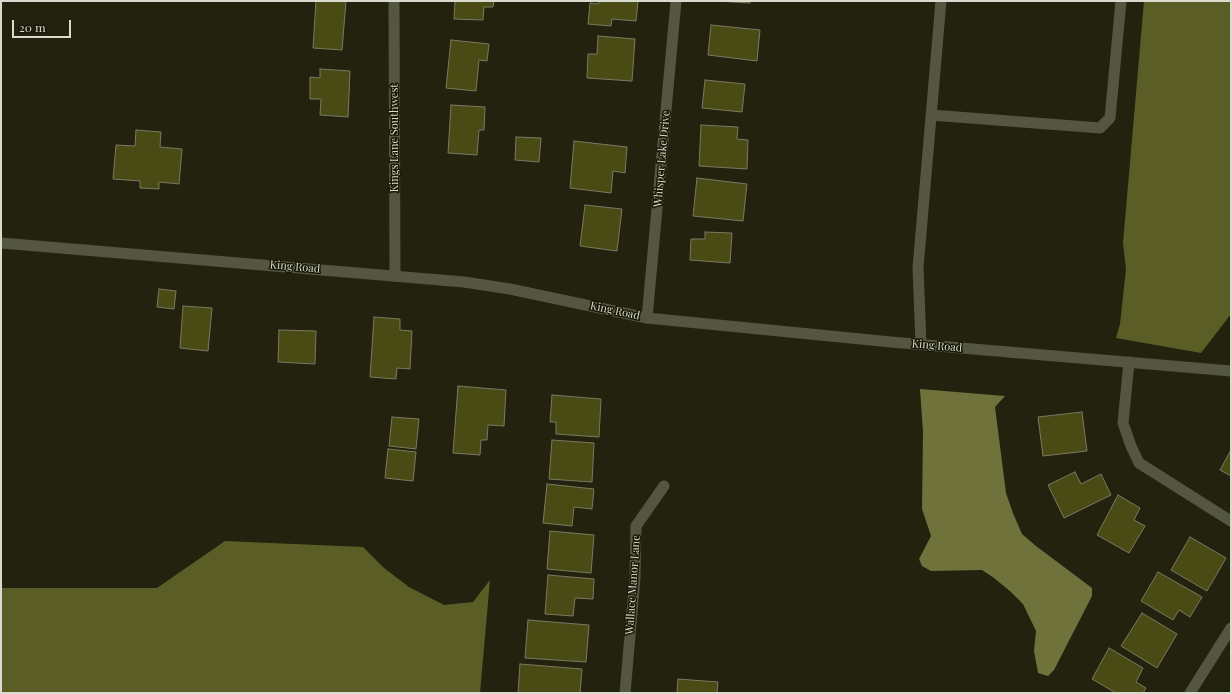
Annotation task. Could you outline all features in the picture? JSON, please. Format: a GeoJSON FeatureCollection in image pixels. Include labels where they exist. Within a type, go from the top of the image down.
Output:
{"type":"FeatureCollection","features":[{"type":"Feature","properties":{"kind":"street","name":"Kings Lane Southwest"},"geometry":{"type":"LineString","coordinates":[[394,1],[395,276]]}},
{"type":"Feature","properties":{"kind":"street","name":"Whisper Lake Drive"},"geometry":{"type":"LineString","coordinates":[[647,318],[676,1]]}},
{"type":"Feature","properties":{"kind":"street"},"geometry":{"type":"LineString","coordinates":[[921,344],[918,268],[941,1]]}},
{"type":"Feature","properties":{"kind":"street"},"geometry":{"type":"LineString","coordinates":[[931,115],[1100,128],[1110,118],[1121,1]]}},
{"type":"Feature","properties":{"kind":"street","name":"King Road"},"geometry":{"type":"LineString","coordinates":[[1,243],[464,282],[510,289],[647,318],[1231,371]]}},
{"type":"Feature","properties":{"kind":"street"},"geometry":{"type":"LineString","coordinates":[[1128,362],[1123,423],[1138,463],[1231,521]]}},
{"type":"Feature","properties":{"kind":"street","name":"Wallace Manor Lane"},"geometry":{"type":"LineString","coordinates":[[625,693],[635,578],[636,526],[664,486]]}},
{"type":"Feature","properties":{"kind":"street"},"geometry":{"type":"LineString","coordinates":[[1190,693],[1231,628]]}},
{"type":"Feature","properties":{"kind":"shaded area"},"geometry":{"type":"Polygon","coordinates":[[[1144,1],[1231,1],[1231,314],[1201,353],[1116,338],[1120,324],[1126,269],[1123,243],[1144,1]]]}},
{"type":"Feature","properties":{"kind":"shaded area"},"geometry":{"type":"Polygon","coordinates":[[[920,389],[1005,396],[995,407],[1006,493],[1022,534],[1092,588],[1092,596],[1054,670],[1048,676],[1038,673],[1034,651],[1036,631],[1023,604],[1011,592],[982,570],[931,571],[922,566],[919,559],[931,536],[922,509],[923,432],[920,389]]]}},
{"type":"Feature","properties":{"kind":"shaded area"},"geometry":{"type":"Polygon","coordinates":[[[225,541],[363,547],[384,568],[409,587],[444,605],[473,602],[490,580],[480,693],[1,693],[1,588],[157,588],[225,541]]]}},
{"type":"Feature","properties":{"kind":"building"},"geometry":{"type":"Polygon","coordinates":[[[316,1],[346,1],[342,50],[313,48],[316,1]]]}},
{"type":"Feature","properties":{"kind":"building"},"geometry":{"type":"Polygon","coordinates":[[[455,1],[494,1],[493,7],[484,7],[483,20],[454,19],[455,1]]]}},
{"type":"Feature","properties":{"kind":"building"},"geometry":{"type":"Polygon","coordinates":[[[599,1],[638,1],[636,21],[612,19],[611,26],[588,24],[590,3],[598,4],[599,1]]]}},
{"type":"Feature","properties":{"kind":"building"},"geometry":{"type":"Polygon","coordinates":[[[717,1],[750,1],[750,3],[717,1]]]}},
{"type":"Feature","properties":{"kind":"building"},"geometry":{"type":"Polygon","coordinates":[[[711,25],[760,30],[757,61],[708,55],[711,25]]]}},
{"type":"Feature","properties":{"kind":"building"},"geometry":{"type":"Polygon","coordinates":[[[598,36],[635,39],[632,81],[587,78],[588,54],[597,54],[598,36]]]}},
{"type":"Feature","properties":{"kind":"building"},"geometry":{"type":"Polygon","coordinates":[[[451,40],[489,44],[487,61],[479,60],[476,91],[446,88],[451,40]]]}},
{"type":"Feature","properties":{"kind":"building"},"geometry":{"type":"Polygon","coordinates":[[[320,69],[350,71],[348,117],[320,115],[321,99],[310,99],[310,77],[320,78],[320,69]]]}},
{"type":"Feature","properties":{"kind":"building"},"geometry":{"type":"Polygon","coordinates":[[[705,80],[745,84],[742,112],[702,108],[705,80]]]}},
{"type":"Feature","properties":{"kind":"building"},"geometry":{"type":"Polygon","coordinates":[[[451,105],[485,107],[484,130],[479,130],[477,155],[448,153],[451,105]]]}},
{"type":"Feature","properties":{"kind":"building"},"geometry":{"type":"Polygon","coordinates":[[[701,125],[738,127],[737,139],[748,140],[747,169],[699,166],[701,125]]]}},
{"type":"Feature","properties":{"kind":"building"},"geometry":{"type":"Polygon","coordinates":[[[136,130],[161,132],[160,147],[182,149],[179,184],[159,182],[159,189],[140,188],[140,181],[113,179],[116,145],[135,146],[136,130]]]}},
{"type":"Feature","properties":{"kind":"building"},"geometry":{"type":"Polygon","coordinates":[[[516,137],[541,138],[539,162],[515,160],[516,137]]]}},
{"type":"Feature","properties":{"kind":"building"},"geometry":{"type":"Polygon","coordinates":[[[574,141],[627,147],[625,173],[613,171],[611,193],[570,188],[574,141]]]}},
{"type":"Feature","properties":{"kind":"building"},"geometry":{"type":"Polygon","coordinates":[[[697,178],[747,184],[743,221],[693,216],[697,178]]]}},
{"type":"Feature","properties":{"kind":"building"},"geometry":{"type":"Polygon","coordinates":[[[585,205],[622,209],[617,251],[580,246],[585,205]]]}},
{"type":"Feature","properties":{"kind":"building"},"geometry":{"type":"Polygon","coordinates":[[[705,232],[732,233],[730,263],[690,260],[691,239],[705,239],[705,232]]]}},
{"type":"Feature","properties":{"kind":"building"},"geometry":{"type":"Polygon","coordinates":[[[159,289],[176,291],[174,309],[157,307],[159,289]]]}},
{"type":"Feature","properties":{"kind":"building"},"geometry":{"type":"Polygon","coordinates":[[[183,306],[212,308],[208,351],[180,348],[183,306]]]}},
{"type":"Feature","properties":{"kind":"building"},"geometry":{"type":"Polygon","coordinates":[[[374,317],[400,319],[400,330],[412,331],[410,369],[397,368],[396,379],[370,377],[374,317]]]}},
{"type":"Feature","properties":{"kind":"building"},"geometry":{"type":"Polygon","coordinates":[[[279,330],[316,331],[315,364],[278,362],[279,330]]]}},
{"type":"Feature","properties":{"kind":"building"},"geometry":{"type":"Polygon","coordinates":[[[458,386],[506,390],[504,426],[488,425],[487,440],[481,440],[480,455],[453,453],[458,386]]]}},
{"type":"Feature","properties":{"kind":"building"},"geometry":{"type":"Polygon","coordinates":[[[552,395],[601,399],[599,437],[556,434],[556,422],[550,422],[552,395]]]}},
{"type":"Feature","properties":{"kind":"building"},"geometry":{"type":"Polygon","coordinates":[[[1082,412],[1087,451],[1043,456],[1038,417],[1082,412]]]}},
{"type":"Feature","properties":{"kind":"building"},"geometry":{"type":"Polygon","coordinates":[[[392,417],[419,419],[416,449],[389,446],[392,417]]]}},
{"type":"Feature","properties":{"kind":"building"},"geometry":{"type":"Polygon","coordinates":[[[552,440],[594,443],[592,482],[549,479],[552,440]]]}},
{"type":"Feature","properties":{"kind":"building"},"geometry":{"type":"Polygon","coordinates":[[[388,449],[416,452],[413,481],[385,478],[388,449]]]}},
{"type":"Feature","properties":{"kind":"building"},"geometry":{"type":"Polygon","coordinates":[[[1231,450],[1231,476],[1220,470],[1231,450]]]}},
{"type":"Feature","properties":{"kind":"building"},"geometry":{"type":"Polygon","coordinates":[[[1075,472],[1081,484],[1101,474],[1111,495],[1064,518],[1048,485],[1075,472]]]}},
{"type":"Feature","properties":{"kind":"building"},"geometry":{"type":"Polygon","coordinates":[[[547,484],[594,489],[592,509],[574,507],[572,526],[543,523],[547,484]]]}},
{"type":"Feature","properties":{"kind":"building"},"geometry":{"type":"Polygon","coordinates":[[[1118,495],[1140,508],[1134,520],[1145,526],[1129,553],[1097,535],[1118,495]]]}},
{"type":"Feature","properties":{"kind":"building"},"geometry":{"type":"Polygon","coordinates":[[[550,531],[594,535],[591,573],[547,569],[550,531]]]}},
{"type":"Feature","properties":{"kind":"building"},"geometry":{"type":"Polygon","coordinates":[[[1190,537],[1226,558],[1207,591],[1171,570],[1190,537]]]}},
{"type":"Feature","properties":{"kind":"building"},"geometry":{"type":"Polygon","coordinates":[[[1158,572],[1202,597],[1190,617],[1179,610],[1173,620],[1141,601],[1158,572]]]}},
{"type":"Feature","properties":{"kind":"building"},"geometry":{"type":"Polygon","coordinates":[[[548,575],[594,579],[593,599],[575,598],[573,616],[545,614],[548,575]]]}},
{"type":"Feature","properties":{"kind":"building"},"geometry":{"type":"Polygon","coordinates":[[[1142,613],[1177,634],[1157,668],[1121,646],[1142,613]]]}},
{"type":"Feature","properties":{"kind":"building"},"geometry":{"type":"Polygon","coordinates":[[[528,620],[589,625],[586,662],[525,658],[528,620]]]}},
{"type":"Feature","properties":{"kind":"building"},"geometry":{"type":"Polygon","coordinates":[[[1109,648],[1143,668],[1136,682],[1146,688],[1143,693],[1116,693],[1092,679],[1109,648]]]}},
{"type":"Feature","properties":{"kind":"building"},"geometry":{"type":"Polygon","coordinates":[[[520,664],[582,669],[580,693],[518,693],[520,664]]]}},
{"type":"Feature","properties":{"kind":"building"},"geometry":{"type":"Polygon","coordinates":[[[678,679],[718,682],[717,693],[677,693],[678,679]]]}}]}
